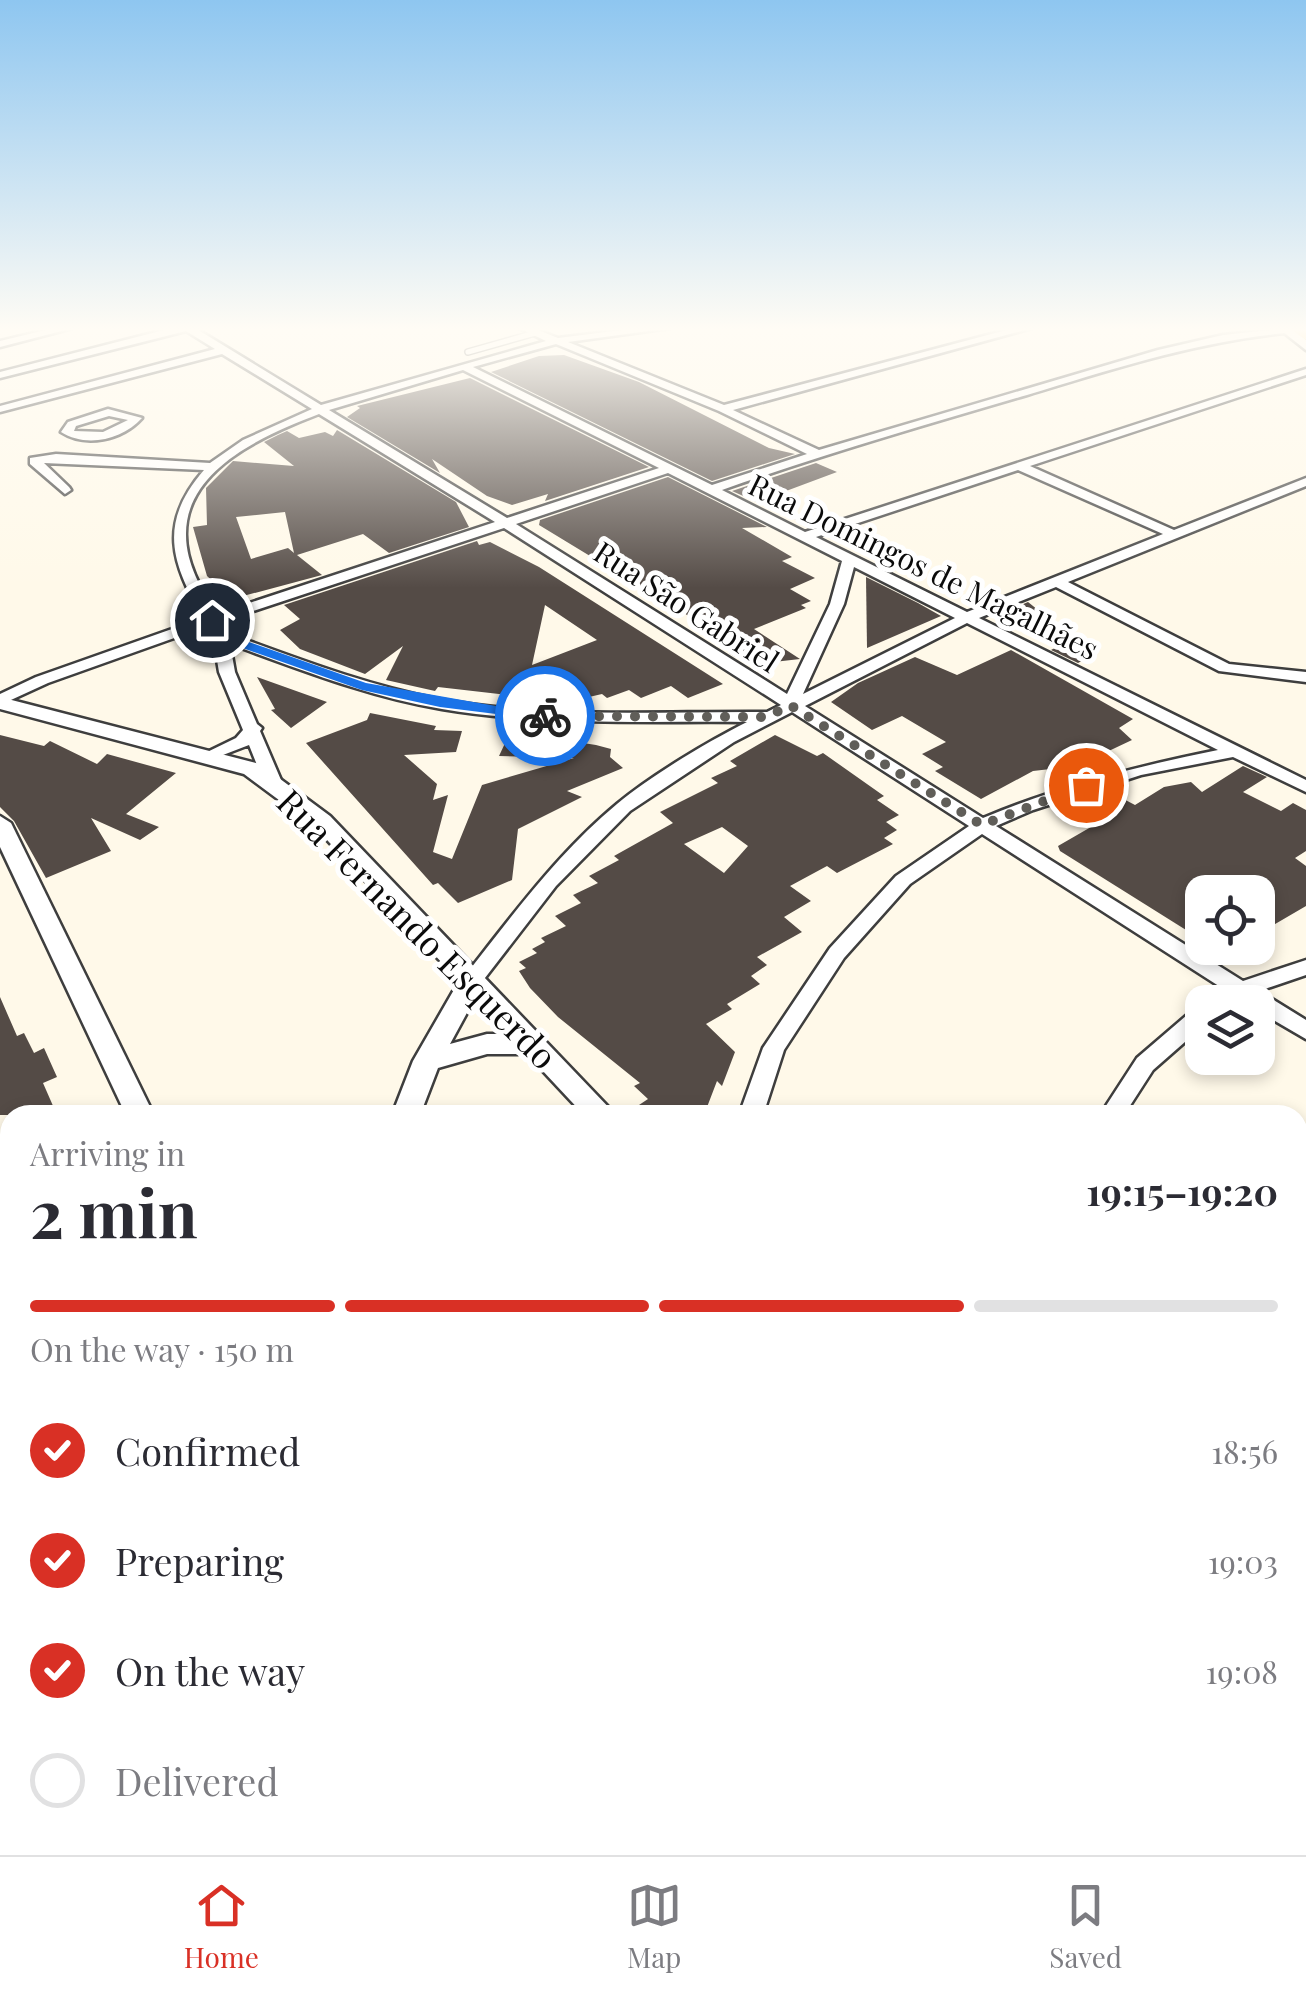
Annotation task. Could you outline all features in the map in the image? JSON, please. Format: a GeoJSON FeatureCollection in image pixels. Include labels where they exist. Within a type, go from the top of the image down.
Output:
{"type":"FeatureCollection","features":[{"type":"Feature","properties":{"kind":"street"},"geometry":{"type":"LineString","coordinates":[[79,415],[83,418]]}},
{"type":"Feature","properties":{"kind":"street"},"geometry":{"type":"LineString","coordinates":[[105,415],[83,418],[67,432],[81,437],[104,435],[134,423],[136,418],[127,415]]}},
{"type":"Feature","properties":{"kind":"street","name":"Rua Fernando Esquerdo"},"geometry":{"type":"LineString","coordinates":[[303,415],[266,431],[215,467],[194,491],[179,532],[189,572],[221,636],[227,672],[254,728],[272,780],[322,821],[471,982],[592,1105]]}},
{"type":"Feature","properties":{"kind":"street","name":"Rua São Gabriel"},"geometry":{"type":"LineString","coordinates":[[325,415],[505,522],[1236,985]]}},
{"type":"Feature","properties":{"kind":"street","name":"Rua Domingos de Magalhães"},"geometry":{"type":"LineString","coordinates":[[565,415],[666,470],[970,616],[1306,787]]}},
{"type":"Feature","properties":{"kind":"street"},"geometry":{"type":"LineString","coordinates":[[735,415],[815,453]]}},
{"type":"Feature","properties":{"kind":"street"},"geometry":{"type":"LineString","coordinates":[[708,491],[815,453],[948,415]]}},
{"type":"Feature","properties":{"kind":"street"},"geometry":{"type":"LineString","coordinates":[[802,537],[1173,415]]}},
{"type":"Feature","properties":{"kind":"street"},"geometry":{"type":"LineString","coordinates":[[65,490],[34,461],[56,458],[215,467]]}},
{"type":"Feature","properties":{"kind":"street"},"geometry":{"type":"LineString","coordinates":[[1016,465],[1173,534]]}},
{"type":"Feature","properties":{"kind":"street"},"geometry":{"type":"LineString","coordinates":[[0,702],[42,680],[212,620],[666,470]]}},
{"type":"Feature","properties":{"kind":"street"},"geometry":{"type":"LineString","coordinates":[[410,1105],[427,1061],[471,982],[549,882],[624,807],[662,778],[767,717],[970,616],[1306,482]]}},
{"type":"Feature","properties":{"kind":"street"},"geometry":{"type":"LineString","coordinates":[[790,705],[837,604],[848,560]]}},
{"type":"Feature","properties":{"kind":"street"},"geometry":{"type":"LineString","coordinates":[[1056,581],[1225,668],[1306,677]]}},
{"type":"Feature","properties":{"kind":"street"},"geometry":{"type":"LineString","coordinates":[[221,636],[362,686],[440,704],[522,715],[767,717]]}},
{"type":"Feature","properties":{"kind":"street"},"geometry":{"type":"LineString","coordinates":[[0,702],[210,755],[272,780]]}},
{"type":"Feature","properties":{"kind":"street"},"geometry":{"type":"LineString","coordinates":[[210,755],[242,742],[254,728]]}},
{"type":"Feature","properties":{"kind":"street"},"geometry":{"type":"LineString","coordinates":[[755,1105],[774,1048],[837,953],[903,880],[982,825],[1086,785],[1238,751]]}},
{"type":"Feature","properties":{"kind":"street"},"geometry":{"type":"LineString","coordinates":[[0,823],[135,1105]]}},
{"type":"Feature","properties":{"kind":"street"},"geometry":{"type":"LineString","coordinates":[[1254,985],[1306,967]]}},
{"type":"Feature","properties":{"kind":"street","name":"Rua São Gabriel"},"geometry":{"type":"LineString","coordinates":[[1275,1011],[1306,1031]]}},
{"type":"Feature","properties":{"kind":"street"},"geometry":{"type":"LineString","coordinates":[[1118,1105],[1144,1064],[1185,1029]]}},
{"type":"Feature","properties":{"kind":"street"},"geometry":{"type":"LineString","coordinates":[[427,1061],[487,1044],[533,1044]]}},
{"type":"Feature","properties":{"kind":"building"},"geometry":{"type":"Polygon","coordinates":[[[544,415],[649,467],[545,501],[548,494],[512,505],[487,496],[432,459],[440,473],[347,417],[544,415]]]}},
{"type":"Feature","properties":{"kind":"building"},"geometry":{"type":"Polygon","coordinates":[[[577,415],[703,415],[769,448],[795,454],[712,481],[577,415]]]}},
{"type":"Feature","properties":{"kind":"building"},"geometry":{"type":"Polygon","coordinates":[[[337,430],[456,502],[469,527],[389,553],[363,534],[297,555],[322,575],[232,599],[207,576],[193,527],[207,525],[206,488],[233,461],[294,466],[264,442],[287,431],[299,438],[325,432],[333,436],[337,430]],[[285,512],[236,517],[251,559],[288,548],[294,553],[285,512]]]}},
{"type":"Feature","properties":{"kind":"building"},"geometry":{"type":"Polygon","coordinates":[[[816,463],[837,472],[759,501],[808,525],[732,491],[816,463]]]}},
{"type":"Feature","properties":{"kind":"building"},"geometry":{"type":"Polygon","coordinates":[[[668,477],[767,527],[742,528],[792,557],[782,561],[815,578],[790,589],[811,601],[801,605],[806,608],[754,629],[800,659],[765,663],[735,657],[729,653],[738,649],[692,618],[539,525],[540,520],[668,477]]]}},
{"type":"Feature","properties":{"kind":"building"},"geometry":{"type":"Polygon","coordinates":[[[477,541],[479,545],[490,542],[539,567],[723,684],[688,698],[671,686],[641,698],[629,690],[607,698],[602,694],[576,700],[571,690],[499,694],[438,687],[435,691],[386,680],[403,646],[365,674],[300,649],[280,630],[300,619],[284,605],[477,541]],[[545,605],[532,665],[597,640],[545,605]]]}},
{"type":"Feature","properties":{"kind":"building"},"geometry":{"type":"Polygon","coordinates":[[[866,577],[918,603],[941,616],[867,648],[866,577]]]}},
{"type":"Feature","properties":{"kind":"building"},"geometry":{"type":"Polygon","coordinates":[[[1028,602],[1043,614],[1005,627],[1007,611],[1028,602]]]}},
{"type":"Feature","properties":{"kind":"building"},"geometry":{"type":"Polygon","coordinates":[[[1070,640],[1097,653],[1078,663],[1051,650],[1070,640]]]}},
{"type":"Feature","properties":{"kind":"building"},"geometry":{"type":"Polygon","coordinates":[[[1011,650],[1133,719],[1119,728],[1132,740],[1077,766],[1033,771],[981,799],[935,771],[943,767],[922,754],[946,742],[902,716],[872,730],[831,702],[858,683],[915,657],[957,675],[1011,650]]]}},
{"type":"Feature","properties":{"kind":"building"},"geometry":{"type":"Polygon","coordinates":[[[257,677],[327,702],[291,728],[271,710],[275,709],[257,677]]]}},
{"type":"Feature","properties":{"kind":"building"},"geometry":{"type":"Polygon","coordinates":[[[370,713],[436,726],[434,730],[462,731],[456,752],[404,755],[437,784],[433,800],[448,795],[433,852],[452,859],[482,785],[574,758],[499,756],[507,739],[544,737],[596,745],[611,749],[610,757],[623,768],[567,791],[582,797],[518,829],[512,880],[458,903],[438,883],[433,885],[306,743],[367,720],[370,713]]]}},
{"type":"Feature","properties":{"kind":"building"},"geometry":{"type":"Polygon","coordinates":[[[0,735],[44,746],[50,741],[97,764],[107,754],[176,773],[126,814],[159,827],[140,840],[91,818],[111,851],[46,878],[14,821],[0,807],[0,735]]]}},
{"type":"Feature","properties":{"kind":"building"},"geometry":{"type":"Polygon","coordinates":[[[775,735],[817,756],[823,753],[884,796],[877,800],[899,815],[886,822],[897,830],[884,838],[893,844],[837,873],[827,866],[790,886],[811,901],[784,917],[802,932],[757,957],[767,965],[751,976],[760,984],[727,1004],[732,1009],[706,1024],[735,1052],[722,1086],[717,1081],[708,1105],[639,1105],[648,1099],[634,1086],[640,1083],[558,1017],[530,988],[519,971],[526,968],[519,962],[537,953],[532,949],[545,942],[541,938],[566,926],[555,916],[581,903],[573,895],[598,883],[589,876],[619,860],[614,856],[673,823],[660,812],[718,783],[711,778],[737,766],[730,761],[775,735]],[[722,827],[684,844],[724,873],[748,846],[722,827]]]}},
{"type":"Feature","properties":{"kind":"building"},"geometry":{"type":"Polygon","coordinates":[[[1243,766],[1267,777],[1243,792],[1281,811],[1293,803],[1306,810],[1306,851],[1295,858],[1306,866],[1306,906],[1275,924],[1275,875],[1185,875],[1185,929],[1060,851],[1058,846],[1110,816],[1094,806],[1114,794],[1135,805],[1164,787],[1191,782],[1202,792],[1243,766]]]}},
{"type":"Feature","properties":{"kind":"building"},"geometry":{"type":"Polygon","coordinates":[[[0,997],[17,1036],[24,1033],[34,1053],[44,1048],[57,1077],[43,1083],[53,1105],[0,1105],[0,997]]]}},
{"type":"Feature","properties":{"kind":"way so far"},"geometry":{"type":"LineString","coordinates":[[545,716],[767,717],[790,705],[982,825],[1086,785]]}},
{"type":"Feature","properties":{"kind":"route"},"geometry":{"type":"LineString","coordinates":[[212,620],[221,636],[362,686],[440,704],[545,716]]}}]}
